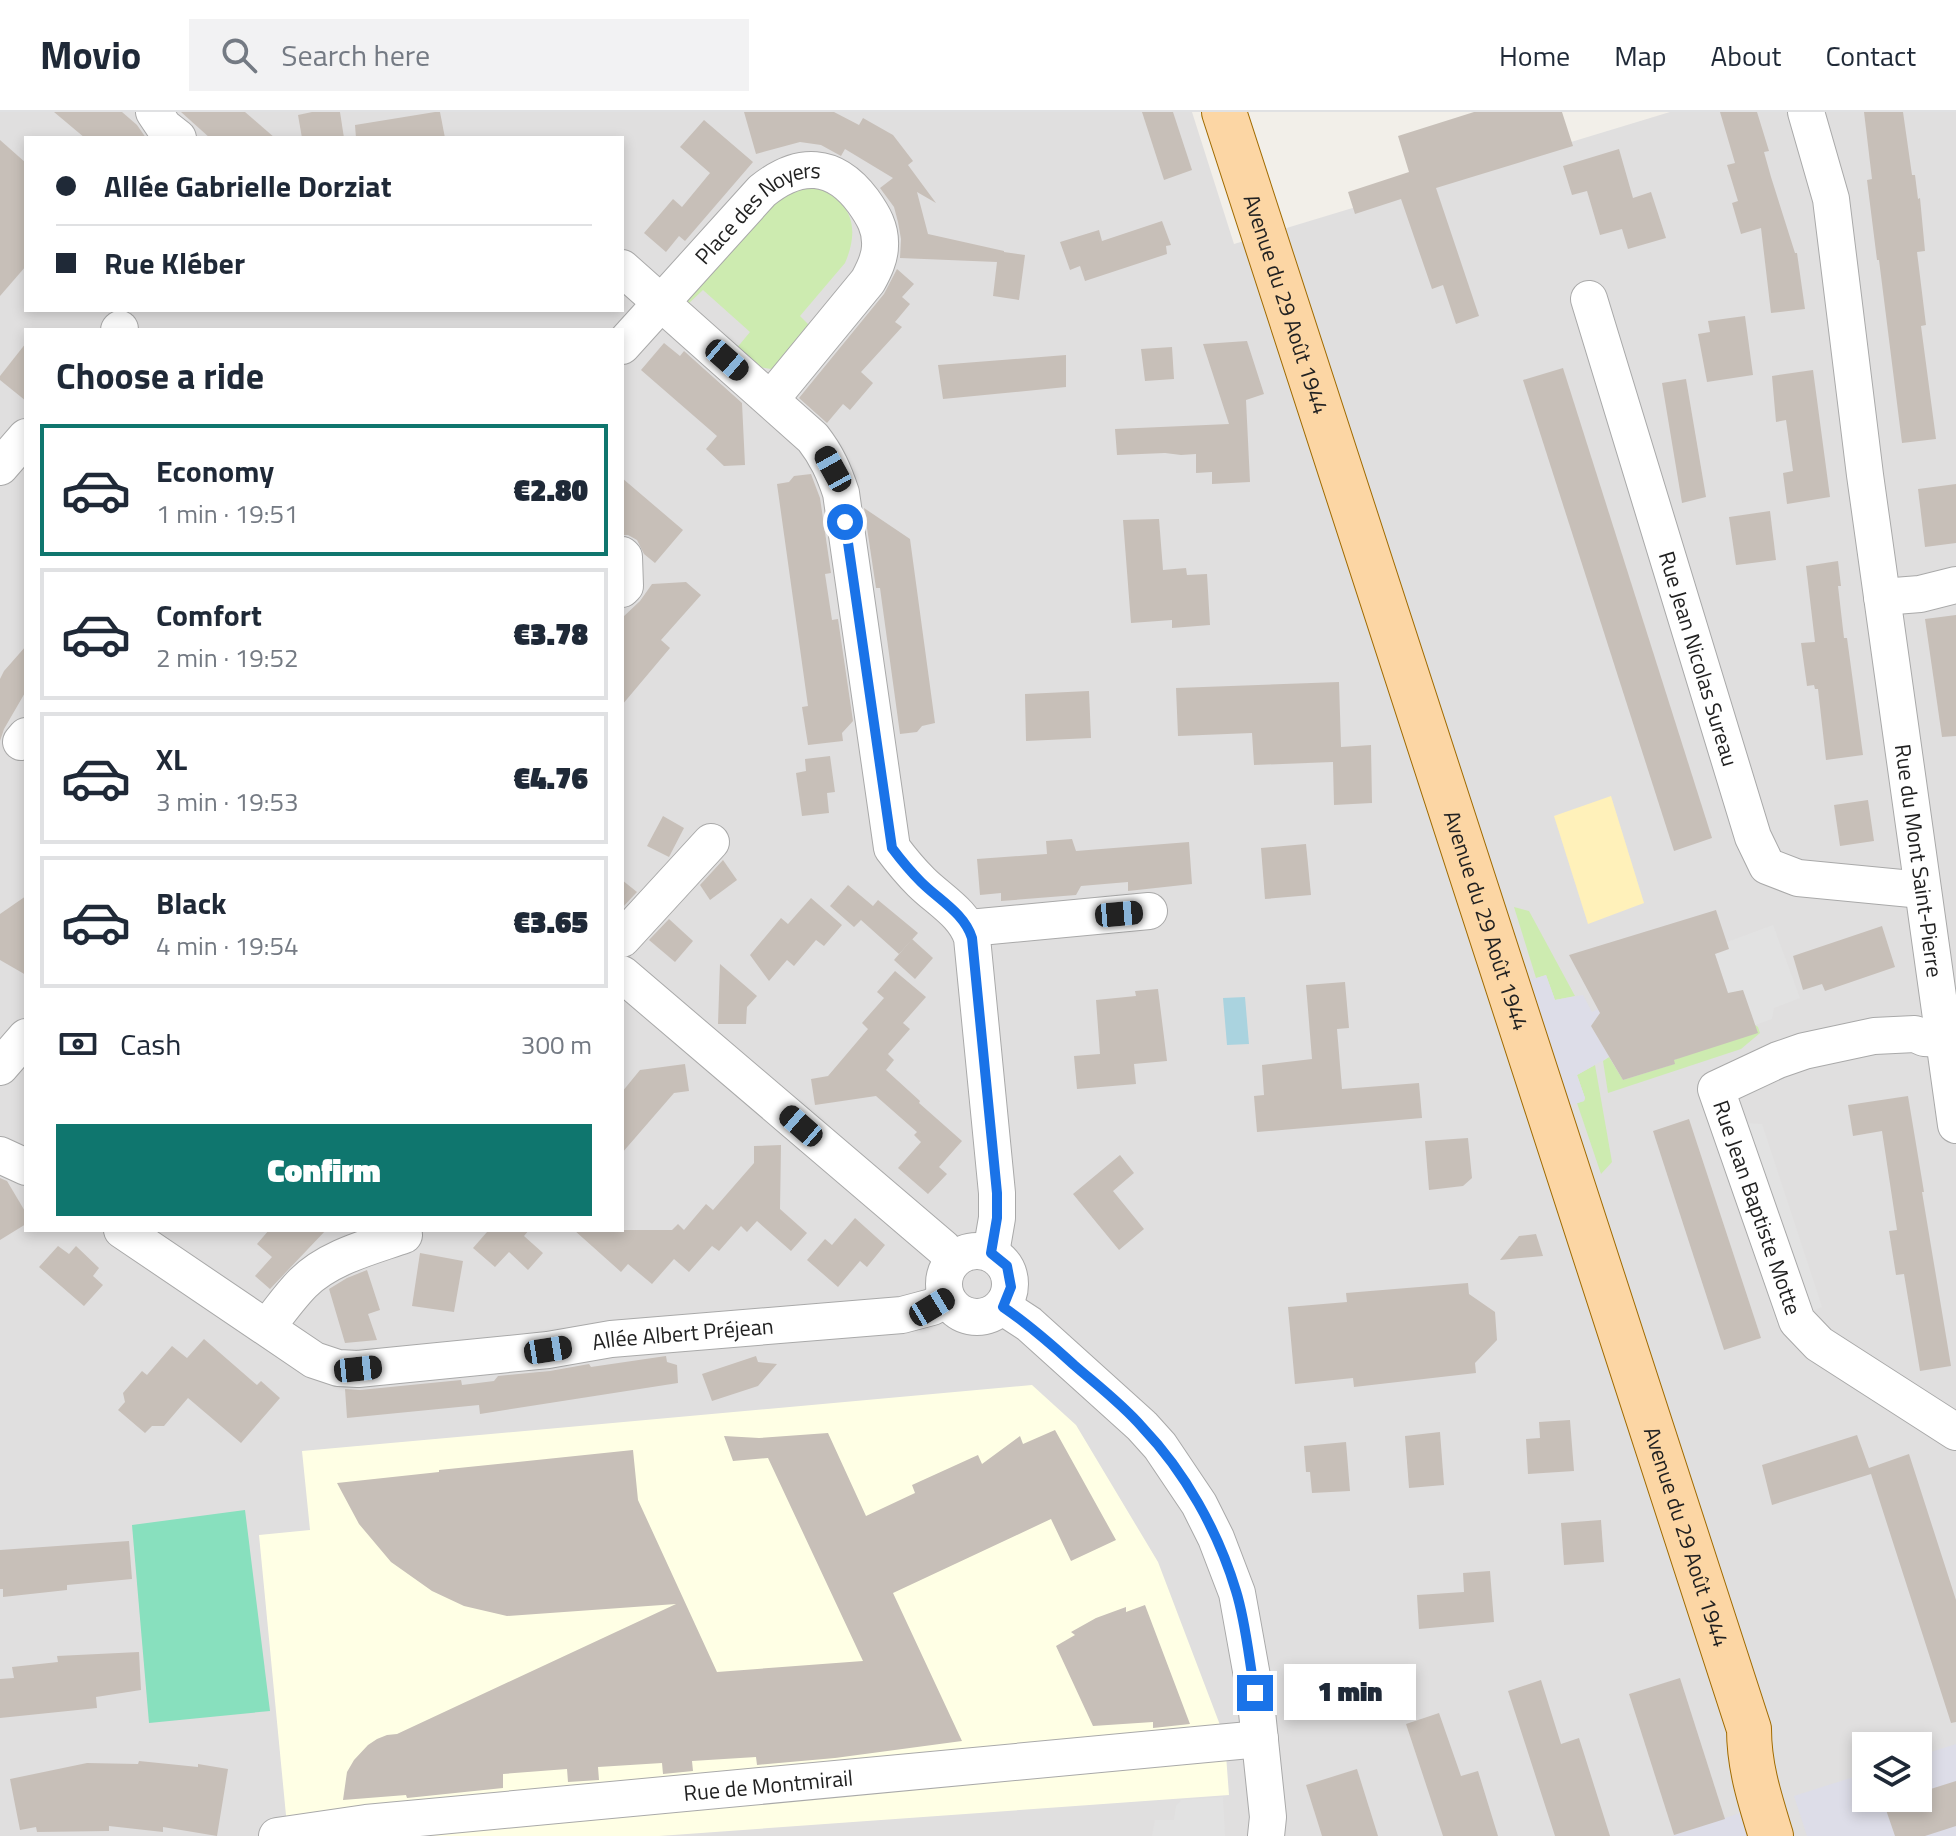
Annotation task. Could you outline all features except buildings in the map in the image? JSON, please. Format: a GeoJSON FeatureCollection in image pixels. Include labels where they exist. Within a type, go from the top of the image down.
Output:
{"type":"FeatureCollection","features":[{"type":"Feature","properties":{"kind":"main road","name":"Avenue du 29 Août 1944"},"geometry":{"type":"LineString","coordinates":[[1224,112],[1749,1729],[1754,1780],[1771,1836]]}},
{"type":"Feature","properties":{"kind":"main road","name":"Avenue du 29 Août 1944"},"geometry":{"type":"LineString","coordinates":[[1749,1729],[1763,1744],[1788,1799],[1800,1836]]}},
{"type":"Feature","properties":{"kind":"street"},"geometry":{"type":"LineString","coordinates":[[154,112],[164,127],[175,136]]}},
{"type":"Feature","properties":{"kind":"street","name":"Rue du Mont Saint-Pierre"},"geometry":{"type":"LineString","coordinates":[[1806,112],[1831,199],[1922,890],[1950,1044],[1956,1125]]}},
{"type":"Feature","properties":{"kind":"street","name":"Place des Noyers"},"geometry":{"type":"LineString","coordinates":[[624,344],[774,181],[797,172],[822,171],[839,177],[853,189],[873,216],[879,232],[880,249],[875,267],[868,281],[771,399]]}},
{"type":"Feature","properties":{"kind":"street"},"geometry":{"type":"LineString","coordinates":[[624,270],[813,438],[833,469],[841,493],[892,848],[905,865],[969,928],[975,955],[997,1193],[997,1218],[991,1253]]}},
{"type":"Feature","properties":{"kind":"street","name":"Rue Jean Nicolas Sureau"},"geometry":{"type":"LineString","coordinates":[[1589,299],[1753,837],[1767,866],[1798,878],[1922,890]]}},
{"type":"Feature","properties":{"kind":"street"},"geometry":{"type":"LineString","coordinates":[[624,557],[624,587]]}},
{"type":"Feature","properties":{"kind":"street"},"geometry":{"type":"LineString","coordinates":[[1882,597],[1920,594],[1956,585]]}},
{"type":"Feature","properties":{"kind":"street"},"geometry":{"type":"LineString","coordinates":[[624,937],[711,842]]}},
{"type":"Feature","properties":{"kind":"street"},"geometry":{"type":"LineString","coordinates":[[969,928],[1149,911]]}},
{"type":"Feature","properties":{"kind":"street"},"geometry":{"type":"LineString","coordinates":[[624,976],[943,1248],[953,1260]]}},
{"type":"Feature","properties":{"kind":"street","name":"Rue Jean Baptiste Motte"},"geometry":{"type":"LineString","coordinates":[[1950,1044],[1915,1034],[1874,1036],[1804,1051],[1716,1089],[1797,1321],[1819,1344],[1956,1432]]}},
{"type":"Feature","properties":{"kind":"street"},"geometry":{"type":"LineString","coordinates":[[0,1067],[24,1039]]}},
{"type":"Feature","properties":{"kind":"street"},"geometry":{"type":"LineString","coordinates":[[0,1155],[24,1166]]}},
{"type":"Feature","properties":{"kind":"street","name":"Allée Albert Préjean"},"geometry":{"type":"LineString","coordinates":[[125,1232],[314,1360],[338,1368],[358,1369],[548,1350],[611,1339],[902,1315],[932,1307],[946,1299]]}},
{"type":"Feature","properties":{"kind":"street"},"geometry":{"type":"LineString","coordinates":[[267,1327],[304,1282],[330,1263],[404,1235]]}},
{"type":"Feature","properties":{"kind":"street"},"geometry":{"type":"LineString","coordinates":[[971,1250],[991,1253],[1007,1266],[1011,1287],[1003,1307],[984,1318],[962,1315],[946,1299],[943,1278],[953,1260],[971,1250]]}},
{"type":"Feature","properties":{"kind":"street"},"geometry":{"type":"LineString","coordinates":[[1003,1307],[1029,1324],[1142,1426],[1199,1504],[1216,1538],[1237,1593],[1255,1693],[1268,1817],[1266,1836]]}},
{"type":"Feature","properties":{"kind":"street","name":"Rue de Montmirail"},"geometry":{"type":"LineString","coordinates":[[277,1836],[366,1823],[1260,1739]]}},
{"type":"Feature","properties":{"kind":"shaded area"},"geometry":{"type":"Polygon","coordinates":[[[0,112],[1192,112],[1234,244],[1670,112],[1956,112],[1956,1836],[0,1836],[0,112]]]}},
{"type":"Feature","properties":{"kind":"shaded area"},"geometry":{"type":"Polygon","coordinates":[[[1773,925],[1800,998],[1774,1008],[1772,1019],[1755,1025],[1743,991],[1728,993],[1715,954],[1729,949],[1727,942],[1773,925]]]}},
{"type":"Feature","properties":{"kind":"shaded area"},"geometry":{"type":"Polygon","coordinates":[[[1546,975],[1555,1000],[1583,995],[1592,1012],[1598,1009],[1600,1013],[1591,1026],[1609,1057],[1577,1075],[1584,1101],[1566,1107],[1525,982],[1546,975]]]}},
{"type":"Feature","properties":{"kind":"shaded area"},"geometry":{"type":"Polygon","coordinates":[[[1711,1121],[1762,1124],[1822,1307],[1777,1325],[1711,1121]]]}},
{"type":"Feature","properties":{"kind":"shaded area"},"geometry":{"type":"Polygon","coordinates":[[[1032,1385],[1076,1425],[1158,1562],[1220,1725],[1229,1795],[659,1836],[288,1836],[259,1535],[310,1530],[302,1451],[1032,1385]]]}},
{"type":"Feature","properties":{"kind":"shaded area"},"geometry":{"type":"Polygon","coordinates":[[[1956,1744],[1956,1836],[1807,1836],[1794,1796],[1852,1777],[1852,1812],[1932,1812],[1932,1752],[1956,1744]]]}},
{"type":"Feature","properties":{"kind":"shaded area"},"geometry":{"type":"Polygon","coordinates":[[[1223,1797],[1225,1836],[1152,1836],[1155,1820],[1174,1820],[1176,1806],[1181,1800],[1223,1797]]]}},
{"type":"Feature","properties":{"kind":"shaded area"},"geometry":{"type":"Polygon","coordinates":[[[1752,1809],[1761,1836],[1672,1836],[1752,1809]]]}},
{"type":"Feature","properties":{"kind":"green space"},"geometry":{"type":"Polygon","coordinates":[[[813,186],[844,207],[852,226],[850,250],[845,263],[800,316],[811,327],[780,363],[771,369],[758,367],[736,349],[750,332],[703,290],[686,306],[677,291],[713,273],[756,218],[779,195],[813,186]]]}},
{"type":"Feature","properties":{"kind":"green space"},"geometry":{"type":"Polygon","coordinates":[[[1514,907],[1529,911],[1575,996],[1555,1000],[1546,975],[1536,978],[1514,907]]]}},
{"type":"Feature","properties":{"kind":"green space"},"geometry":{"type":"Polygon","coordinates":[[[1755,1025],[1760,1033],[1741,1049],[1608,1093],[1603,1061],[1609,1057],[1623,1080],[1674,1064],[1674,1060],[1755,1025]]]}},
{"type":"Feature","properties":{"kind":"green space"},"geometry":{"type":"Polygon","coordinates":[[[1595,1065],[1612,1162],[1601,1174],[1577,1103],[1585,1098],[1577,1075],[1595,1065]]]}},
{"type":"Feature","properties":{"kind":"green space"},"geometry":{"type":"Polygon","coordinates":[[[245,1510],[270,1711],[149,1723],[132,1525],[245,1510]]]}},
{"type":"Feature","properties":{"kind":"sand"},"geometry":{"type":"Polygon","coordinates":[[[1611,796],[1644,903],[1588,924],[1554,816],[1611,796]]]}},
{"type":"Feature","properties":{"kind":"water"},"geometry":{"type":"Polygon","coordinates":[[[1245,997],[1249,1044],[1227,1045],[1223,998],[1245,997]]]}},
{"type":"Feature","properties":{"kind":"route"},"geometry":{"type":"LineString","coordinates":[[845,522],[892,848],[923,884],[962,919],[972,938],[997,1193],[997,1218],[991,1253],[1007,1266],[1011,1287],[1003,1307],[1029,1324],[1142,1426],[1160,1446],[1199,1504],[1237,1593],[1255,1693]]}}]}
